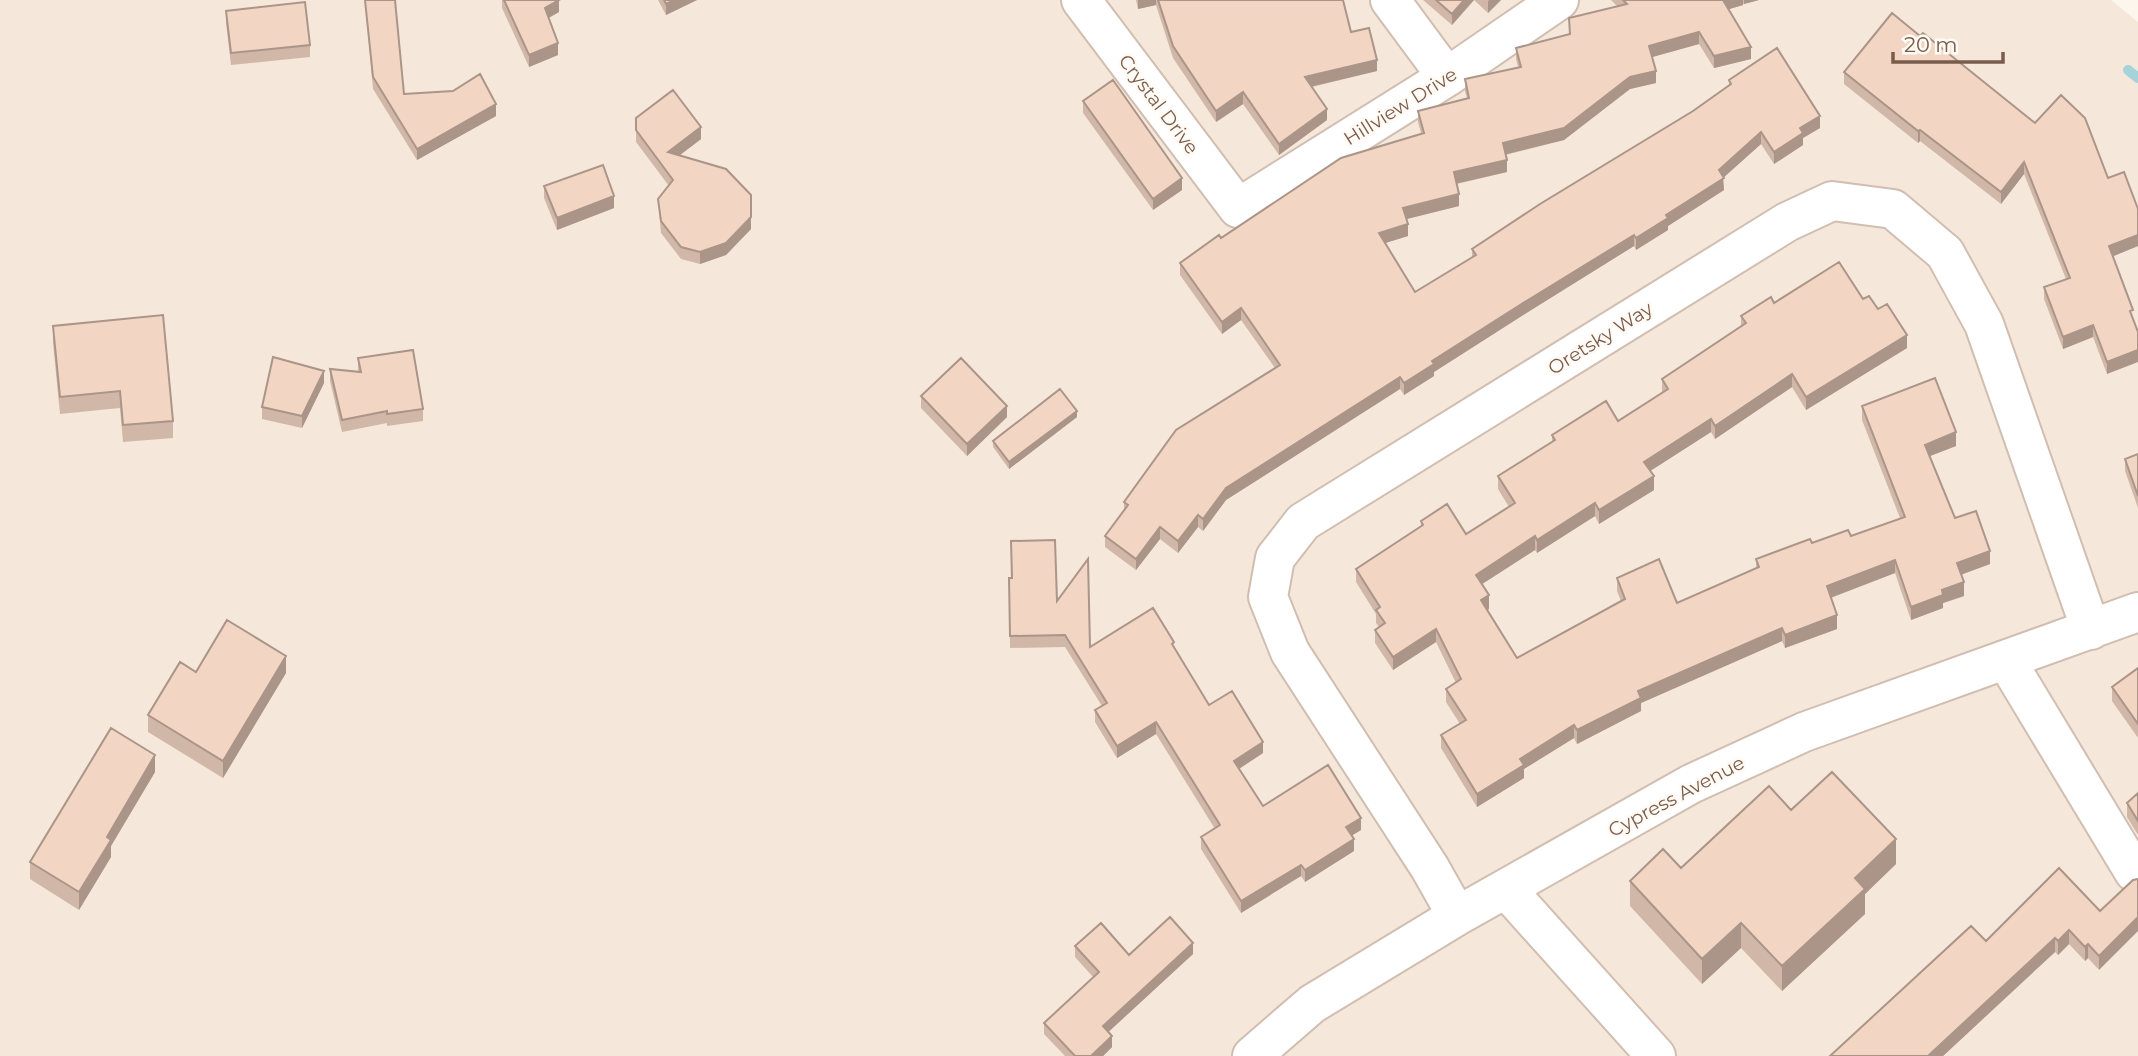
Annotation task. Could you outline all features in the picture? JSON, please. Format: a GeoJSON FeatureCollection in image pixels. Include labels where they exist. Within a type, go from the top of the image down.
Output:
{"type":"FeatureCollection","features":[{"type":"Feature","properties":{"kind":"street","name":"Crystal Drive"},"geometry":{"type":"LineString","coordinates":[[1081,0],[1238,208]]}},
{"type":"Feature","properties":{"kind":"street"},"geometry":{"type":"LineString","coordinates":[[1390,0],[1447,77]]}},
{"type":"Feature","properties":{"kind":"street","name":"Hillview Drive"},"geometry":{"type":"LineString","coordinates":[[1238,208],[1447,77],[1559,0]]}},
{"type":"Feature","properties":{"kind":"street","name":"Oretsky Way"},"geometry":{"type":"LineString","coordinates":[[1457,916],[1430,868],[1290,652],[1268,597],[1275,558],[1303,522],[1776,229],[1832,201],[1893,209],[1945,253],[1984,324],[2091,630]]}},
{"type":"Feature","properties":{"kind":"street","name":"Cypress Avenue"},"geometry":{"type":"LineString","coordinates":[[1252,1056],[1312,1004],[1457,916],[1691,783],[1804,732],[2138,612]]}},
{"type":"Feature","properties":{"kind":"street"},"geometry":{"type":"LineString","coordinates":[[2006,660],[2134,872]]}},
{"type":"Feature","properties":{"kind":"street"},"geometry":{"type":"LineString","coordinates":[[1506,889],[1656,1056]]}},
{"type":"Feature","properties":{"kind":"shaded area"},"geometry":{"type":"Polygon","coordinates":[[[0,0],[2111,0],[2138,22],[2138,1056],[0,1056],[0,0]]]}},
{"type":"Feature","properties":{"kind":"building"},"geometry":{"type":"Polygon","coordinates":[[[365,0],[395,0],[404,94],[453,91],[480,74],[496,104],[417,149],[373,77],[365,0]]]}},
{"type":"Feature","properties":{"kind":"building"},"geometry":{"type":"Polygon","coordinates":[[[504,0],[559,0],[545,8],[558,43],[529,55],[504,0]]]}},
{"type":"Feature","properties":{"kind":"building"},"geometry":{"type":"Polygon","coordinates":[[[1158,0],[1343,0],[1351,32],[1369,28],[1377,60],[1305,77],[1327,109],[1279,144],[1243,92],[1216,111],[1173,46],[1158,0]]]}},
{"type":"Feature","properties":{"kind":"building"},"geometry":{"type":"Polygon","coordinates":[[[1436,0],[1464,0],[1452,14],[1436,0]]]}},
{"type":"Feature","properties":{"kind":"building"},"geometry":{"type":"Polygon","coordinates":[[[1623,0],[1723,0],[1751,47],[1714,56],[1699,32],[1649,46],[1656,71],[1630,77],[1564,128],[1503,143],[1507,160],[1454,172],[1459,194],[1403,208],[1408,224],[1379,233],[1415,292],[1476,255],[1472,249],[1540,204],[1693,111],[1731,84],[1729,80],[1777,48],[1820,116],[1800,128],[1803,133],[1774,152],[1761,132],[1719,170],[1724,178],[1666,215],[1668,218],[1636,238],[1634,235],[1528,300],[1432,361],[1434,364],[1404,383],[1400,377],[1226,488],[1203,519],[1198,515],[1178,541],[1160,527],[1136,559],[1105,536],[1128,505],[1124,502],[1176,430],[1280,365],[1241,308],[1222,322],[1180,263],[1219,235],[1221,238],[1341,158],[1424,133],[1418,111],[1469,98],[1465,79],[1521,67],[1516,48],[1570,34],[1569,18],[1627,4],[1623,0]]]}},
{"type":"Feature","properties":{"kind":"building"},"geometry":{"type":"Polygon","coordinates":[[[305,2],[310,45],[231,53],[226,11],[305,2]]]}},
{"type":"Feature","properties":{"kind":"building"},"geometry":{"type":"Polygon","coordinates":[[[1892,13],[1920,36],[1923,33],[2035,123],[2061,95],[2085,118],[2108,178],[2124,172],[2138,209],[2138,235],[2109,246],[2133,310],[2130,311],[2138,332],[2138,350],[2107,362],[2093,325],[2063,337],[2044,287],[2070,278],[2024,162],[2001,192],[1844,72],[1892,13]]]}},
{"type":"Feature","properties":{"kind":"building"},"geometry":{"type":"Polygon","coordinates":[[[1113,80],[1182,178],[1153,199],[1083,101],[1113,80]]]}},
{"type":"Feature","properties":{"kind":"building"},"geometry":{"type":"Polygon","coordinates":[[[673,90],[701,127],[668,152],[726,169],[751,195],[751,217],[726,243],[700,252],[681,247],[661,221],[658,199],[673,180],[636,130],[636,118],[673,90]]]}},
{"type":"Feature","properties":{"kind":"building"},"geometry":{"type":"Polygon","coordinates":[[[603,165],[614,196],[557,218],[544,186],[603,165]]]}},
{"type":"Feature","properties":{"kind":"building"},"geometry":{"type":"Polygon","coordinates":[[[1839,262],[1863,299],[1869,296],[1878,309],[1887,304],[1907,335],[1806,397],[1792,374],[1715,426],[1711,419],[1644,462],[1654,476],[1599,510],[1595,503],[1537,540],[1535,536],[1476,575],[1489,595],[1481,600],[1517,658],[1625,599],[1617,578],[1659,559],[1677,603],[1759,567],[1756,559],[1810,539],[1812,543],[1848,530],[1851,536],[1905,517],[1862,406],[1935,378],[1956,432],[1925,445],[1955,518],[1976,511],[1990,551],[1957,563],[1964,582],[1942,590],[1943,595],[1911,607],[1895,560],[1827,586],[1837,615],[1785,635],[1782,628],[1638,691],[1641,698],[1577,730],[1574,725],[1520,759],[1524,765],[1477,794],[1441,735],[1466,720],[1446,689],[1461,679],[1436,629],[1393,657],[1375,630],[1385,623],[1376,610],[1380,607],[1356,569],[1423,525],[1421,521],[1447,504],[1466,534],[1515,503],[1498,476],[1555,440],[1552,435],[1606,401],[1618,421],[1668,389],[1662,379],[1746,323],[1741,316],[1771,297],[1774,303],[1839,262]]]}},
{"type":"Feature","properties":{"kind":"building"},"geometry":{"type":"Polygon","coordinates":[[[163,315],[173,421],[123,425],[120,391],[60,397],[53,326],[163,315]]]}},
{"type":"Feature","properties":{"kind":"building"},"geometry":{"type":"Polygon","coordinates":[[[413,350],[423,409],[387,414],[387,411],[342,420],[330,369],[361,372],[358,358],[413,350]]]}},
{"type":"Feature","properties":{"kind":"building"},"geometry":{"type":"Polygon","coordinates":[[[273,357],[324,371],[302,416],[262,407],[273,357]]]}},
{"type":"Feature","properties":{"kind":"building"},"geometry":{"type":"Polygon","coordinates":[[[961,358],[1007,406],[967,444],[921,396],[961,358]]]}},
{"type":"Feature","properties":{"kind":"building"},"geometry":{"type":"Polygon","coordinates":[[[1060,389],[1077,411],[1009,462],[993,441],[1060,389]]]}},
{"type":"Feature","properties":{"kind":"building"},"geometry":{"type":"Polygon","coordinates":[[[2138,454],[2138,496],[2125,459],[2138,454]]]}},
{"type":"Feature","properties":{"kind":"building"},"geometry":{"type":"Polygon","coordinates":[[[1055,540],[1057,601],[1088,559],[1090,647],[1153,608],[1209,705],[1232,691],[1263,742],[1234,761],[1263,806],[1328,765],[1361,818],[1346,827],[1354,839],[1305,870],[1301,865],[1241,901],[1201,837],[1220,825],[1156,722],[1117,746],[1095,710],[1107,703],[1065,635],[1010,636],[1011,541],[1055,540]]]}},
{"type":"Feature","properties":{"kind":"building"},"geometry":{"type":"Polygon","coordinates":[[[227,620],[286,656],[223,761],[148,715],[180,662],[196,672],[227,620]]]}},
{"type":"Feature","properties":{"kind":"building"},"geometry":{"type":"Polygon","coordinates":[[[2138,668],[2138,724],[2112,687],[2138,668]]]}},
{"type":"Feature","properties":{"kind":"building"},"geometry":{"type":"Polygon","coordinates":[[[111,728],[155,755],[107,837],[111,840],[79,892],[30,862],[111,728]]]}},
{"type":"Feature","properties":{"kind":"building"},"geometry":{"type":"Polygon","coordinates":[[[1832,772],[1896,839],[1855,878],[1865,889],[1782,966],[1741,923],[1702,959],[1630,881],[1663,849],[1681,868],[1769,786],[1791,810],[1832,772]]]}},
{"type":"Feature","properties":{"kind":"building"},"geometry":{"type":"Polygon","coordinates":[[[2138,793],[2138,821],[2127,803],[2138,793]]]}},
{"type":"Feature","properties":{"kind":"building"},"geometry":{"type":"Polygon","coordinates":[[[2059,868],[2100,911],[2133,880],[2138,879],[2138,917],[2099,956],[2088,944],[2085,947],[2069,930],[2058,941],[2055,938],[1928,1056],[1830,1056],[1971,926],[1986,941],[2059,868]]]}},
{"type":"Feature","properties":{"kind":"building"},"geometry":{"type":"Polygon","coordinates":[[[1170,917],[1193,943],[1103,1026],[1112,1036],[1091,1056],[1075,1056],[1044,1023],[1099,972],[1075,946],[1101,923],[1129,955],[1170,917]]]}},
{"type":"Feature","properties":{"kind":"waterway"},"geometry":{"type":"LineString","coordinates":[[2128,70],[2138,78]]}}]}
